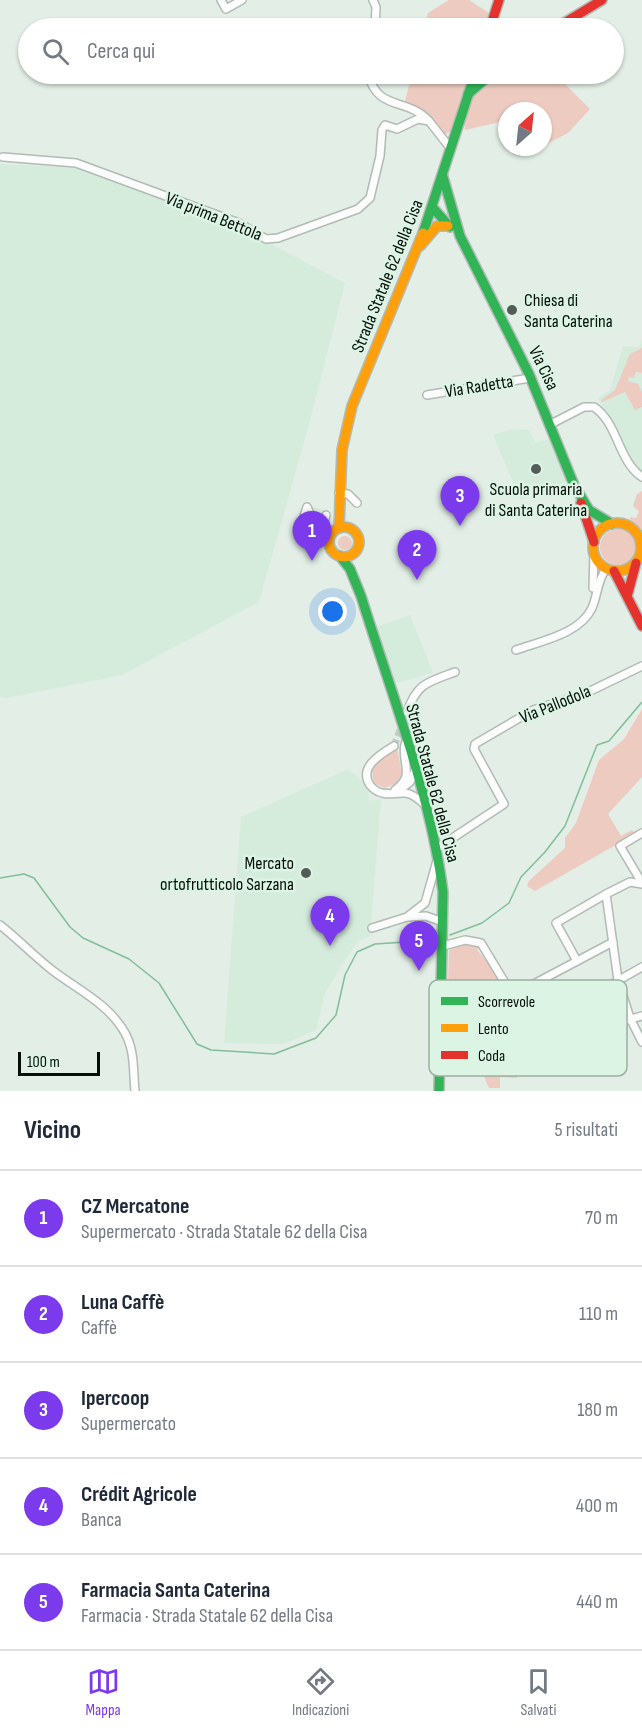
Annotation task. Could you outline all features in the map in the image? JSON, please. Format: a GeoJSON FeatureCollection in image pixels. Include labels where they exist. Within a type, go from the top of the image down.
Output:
{"type":"FeatureCollection","features":[{"type":"Feature","properties":{"kind":"main road"},"geometry":{"type":"LineString","coordinates":[[493,18],[499,0]]}},
{"type":"Feature","properties":{"kind":"main road"},"geometry":{"type":"LineString","coordinates":[[572,18],[602,0]]}},
{"type":"Feature","properties":{"kind":"main road","name":"Strada Statale 62 della Cisa"},"geometry":{"type":"LineString","coordinates":[[442,980],[443,892],[426,806],[361,596],[351,570],[333,551],[330,543],[333,533],[339,528],[342,450],[352,406],[433,208],[471,84]]}},
{"type":"Feature","properties":{"kind":"main road"},"geometry":{"type":"LineString","coordinates":[[466,96],[479,84]]}},
{"type":"Feature","properties":{"kind":"main road","name":"Via Cisa"},"geometry":{"type":"LineString","coordinates":[[443,177],[457,231],[551,424],[577,490],[594,542]]}},
{"type":"Feature","properties":{"kind":"main road"},"geometry":{"type":"LineString","coordinates":[[433,208],[450,211]]}},
{"type":"Feature","properties":{"kind":"main road"},"geometry":{"type":"LineString","coordinates":[[433,208],[448,226],[457,231]]}},
{"type":"Feature","properties":{"kind":"main road"},"geometry":{"type":"LineString","coordinates":[[418,248],[437,226],[448,226]]}},
{"type":"Feature","properties":{"kind":"main road","name":"Via Cisa"},"geometry":{"type":"LineString","coordinates":[[577,490],[585,507],[600,519],[612,524]]}},
{"type":"Feature","properties":{"kind":"main road","name":"Strada Statale 62 della Cisa"},"geometry":{"type":"LineString","coordinates":[[339,492],[344,515],[359,539],[356,552],[361,596]]}},
{"type":"Feature","properties":{"kind":"main road"},"geometry":{"type":"LineString","coordinates":[[642,533],[629,527],[612,524],[600,530],[594,542],[594,553],[610,570],[642,626]]}},
{"type":"Feature","properties":{"kind":"main road"},"geometry":{"type":"LineString","coordinates":[[629,527],[635,531],[641,544],[639,558],[627,587],[632,609]]}},
{"type":"Feature","properties":{"kind":"main road"},"geometry":{"type":"LineString","coordinates":[[339,528],[353,530]]}},
{"type":"Feature","properties":{"kind":"main road"},"geometry":{"type":"LineString","coordinates":[[340,556],[350,556],[356,552]]}},
{"type":"Feature","properties":{"kind":"main road"},"geometry":{"type":"LineString","coordinates":[[610,570],[628,569],[639,558]]}},
{"type":"Feature","properties":{"kind":"street"},"geometry":{"type":"LineString","coordinates":[[221,0],[226,9],[242,0]]}},
{"type":"Feature","properties":{"kind":"street"},"geometry":{"type":"LineString","coordinates":[[373,0],[376,7],[375,18]]}},
{"type":"Feature","properties":{"kind":"street"},"geometry":{"type":"LineString","coordinates":[[371,84],[378,96],[421,112],[451,149]]}},
{"type":"Feature","properties":{"kind":"street","name":"Via prima Bettola"},"geometry":{"type":"LineString","coordinates":[[3,157],[76,163],[239,223],[266,239],[278,238],[358,209],[370,198],[380,156],[383,127],[402,128],[412,120],[429,121]]}},
{"type":"Feature","properties":{"kind":"street","name":"Via Radetta"},"geometry":{"type":"LineString","coordinates":[[427,395],[530,378]]}},
{"type":"Feature","properties":{"kind":"street"},"geometry":{"type":"LineString","coordinates":[[551,424],[584,407],[594,407],[605,417],[628,462],[642,477]]}},
{"type":"Feature","properties":{"kind":"street"},"geometry":{"type":"LineString","coordinates":[[339,492],[348,494],[357,503]]}},
{"type":"Feature","properties":{"kind":"street"},"geometry":{"type":"LineString","coordinates":[[300,528],[307,507],[314,520],[324,522],[326,515]]}},
{"type":"Feature","properties":{"kind":"street"},"geometry":{"type":"LineString","coordinates":[[592,608],[594,553]]}},
{"type":"Feature","properties":{"kind":"street"},"geometry":{"type":"LineString","coordinates":[[516,650],[572,629],[588,616],[598,585],[610,570]]}},
{"type":"Feature","properties":{"kind":"street","name":"Via Pallodola"},"geometry":{"type":"LineString","coordinates":[[437,853],[504,804],[474,749],[475,744],[533,710],[584,694],[642,666]]}},
{"type":"Feature","properties":{"kind":"street"},"geometry":{"type":"LineString","coordinates":[[407,712],[412,698],[423,683],[455,672]]}},
{"type":"Feature","properties":{"kind":"street"},"geometry":{"type":"LineString","coordinates":[[393,792],[404,784],[407,775],[403,751],[405,740]]}},
{"type":"Feature","properties":{"kind":"street"},"geometry":{"type":"LineString","coordinates":[[394,746],[370,764],[367,778],[375,790],[382,793],[405,792],[426,806]]}},
{"type":"Feature","properties":{"kind":"street"},"geometry":{"type":"LineString","coordinates":[[393,792],[407,786],[415,769]]}},
{"type":"Feature","properties":{"kind":"street"},"geometry":{"type":"LineString","coordinates":[[642,833],[620,846],[642,884]]}},
{"type":"Feature","properties":{"kind":"street"},"geometry":{"type":"LineString","coordinates":[[407,917],[425,903],[437,853]]}},
{"type":"Feature","properties":{"kind":"street"},"geometry":{"type":"LineString","coordinates":[[577,961],[556,923],[630,882],[642,884]]}},
{"type":"Feature","properties":{"kind":"street"},"geometry":{"type":"LineString","coordinates":[[606,894],[618,980],[642,967]]}},
{"type":"Feature","properties":{"kind":"street"},"geometry":{"type":"LineString","coordinates":[[372,928],[407,917],[426,916],[443,922]]}},
{"type":"Feature","properties":{"kind":"street"},"geometry":{"type":"LineString","coordinates":[[0,925],[117,1020],[126,1035],[133,1058],[135,1091]]}},
{"type":"Feature","properties":{"kind":"street"},"geometry":{"type":"LineString","coordinates":[[443,946],[465,940],[481,943],[504,980]]}},
{"type":"Feature","properties":{"kind":"street"},"geometry":{"type":"LineString","coordinates":[[541,980],[613,942]]}},
{"type":"Feature","properties":{"kind":"street"},"geometry":{"type":"LineString","coordinates":[[627,1008],[642,1042]]}},
{"type":"Feature","properties":{"kind":"street"},"geometry":{"type":"LineString","coordinates":[[627,1019],[642,1016]]}},
{"type":"Feature","properties":{"kind":"shaded area"},"geometry":{"type":"Polygon","coordinates":[[[449,0],[469,0],[489,13],[487,18],[427,18],[428,13],[449,0]]]}},
{"type":"Feature","properties":{"kind":"shaded area"},"geometry":{"type":"Polygon","coordinates":[[[409,84],[466,84],[453,130],[444,135],[420,108],[405,101],[409,84]]]}},
{"type":"Feature","properties":{"kind":"shaded area"},"geometry":{"type":"Polygon","coordinates":[[[484,84],[565,84],[590,109],[568,133],[552,141],[552,102],[498,102],[498,122],[465,130],[466,113],[472,99],[484,84]]]}},
{"type":"Feature","properties":{"kind":"shaded area"},"geometry":{"type":"Polygon","coordinates":[[[0,164],[80,168],[233,224],[345,283],[308,428],[259,602],[122,675],[6,698],[0,697],[0,164]]]}},
{"type":"Feature","properties":{"kind":"shaded area"},"geometry":{"type":"Polygon","coordinates":[[[642,339],[642,472],[635,466],[598,398],[610,390],[623,346],[639,347],[642,339]]]}},
{"type":"Feature","properties":{"kind":"shaded area"},"geometry":{"type":"Polygon","coordinates":[[[642,348],[642,373],[636,372],[634,378],[629,377],[628,381],[638,384],[642,392],[642,407],[635,410],[625,392],[602,402],[601,400],[615,390],[630,354],[642,348]]]}},
{"type":"Feature","properties":{"kind":"shaded area","name":"Scuola primaria di Santa Caterina"},"geometry":{"type":"Polygon","coordinates":[[[512,429],[529,430],[536,443],[551,438],[568,481],[521,500],[493,435],[512,429]]]}},
{"type":"Feature","properties":{"kind":"shaded area"},"geometry":{"type":"Polygon","coordinates":[[[642,491],[642,529],[630,522],[630,517],[636,518],[639,511],[633,506],[637,494],[642,491]]]}},
{"type":"Feature","properties":{"kind":"shaded area"},"geometry":{"type":"Polygon","coordinates":[[[618,529],[631,534],[636,547],[631,560],[618,565],[605,560],[600,547],[605,534],[618,529]]]}},
{"type":"Feature","properties":{"kind":"shaded area"},"geometry":{"type":"Polygon","coordinates":[[[345,536],[350,538],[352,543],[350,548],[345,550],[340,548],[338,543],[340,538],[345,536]]]}},
{"type":"Feature","properties":{"kind":"shaded area"},"geometry":{"type":"Polygon","coordinates":[[[410,615],[433,673],[396,683],[376,627],[410,615]]]}},
{"type":"Feature","properties":{"kind":"shaded area"},"geometry":{"type":"Polygon","coordinates":[[[642,709],[642,777],[608,814],[621,836],[632,830],[635,834],[535,891],[527,886],[529,881],[565,848],[565,838],[576,823],[599,760],[624,739],[642,709]]]}},
{"type":"Feature","properties":{"kind":"shaded area"},"geometry":{"type":"Polygon","coordinates":[[[397,747],[402,774],[398,783],[385,788],[374,783],[372,771],[379,759],[397,747]]]}},
{"type":"Feature","properties":{"kind":"shaded area"},"geometry":{"type":"Polygon","coordinates":[[[348,769],[368,786],[369,801],[381,799],[370,936],[358,941],[325,993],[316,1030],[283,1044],[224,1043],[241,817],[348,769]]]}},
{"type":"Feature","properties":{"kind":"shaded area"},"geometry":{"type":"Polygon","coordinates":[[[470,942],[481,946],[477,950],[490,965],[492,964],[500,980],[448,980],[449,950],[470,942]]]}},
{"type":"Feature","properties":{"kind":"shaded area"},"geometry":{"type":"Polygon","coordinates":[[[484,1076],[517,1076],[517,1078],[500,1077],[500,1088],[489,1088],[484,1076]]]}},
{"type":"Feature","properties":{"kind":"waterway"},"geometry":{"type":"LineString","coordinates":[[450,935],[482,923],[509,903],[521,877],[545,852],[565,826],[597,745],[609,741],[642,702]]}},
{"type":"Feature","properties":{"kind":"waterway"},"geometry":{"type":"LineString","coordinates":[[0,878],[24,874],[34,878],[70,927],[83,938],[129,959],[159,983],[197,1044],[211,1050],[274,1054],[316,1038],[336,1015],[345,975],[357,952],[375,944],[436,940]]}},
{"type":"Feature","properties":{"kind":"tunnel"},"geometry":{"type":"LineString","coordinates":[[394,746],[407,712]]}},
{"type":"Feature","properties":{"kind":"traffic: fast"},"geometry":{"type":"LineString","coordinates":[[423,233],[472,84]]}},
{"type":"Feature","properties":{"kind":"traffic: fast"},"geometry":{"type":"LineString","coordinates":[[468,94],[480,84]]}},
{"type":"Feature","properties":{"kind":"traffic: fast"},"geometry":{"type":"LineString","coordinates":[[443,177],[460,236],[529,374],[574,485],[589,510],[612,524]]}},
{"type":"Feature","properties":{"kind":"traffic: fast"},"geometry":{"type":"LineString","coordinates":[[433,208],[450,227]]}},
{"type":"Feature","properties":{"kind":"traffic: fast"},"geometry":{"type":"LineString","coordinates":[[340,556],[350,569],[361,596],[397,706],[429,817],[443,892],[441,980]]}},
{"type":"Feature","properties":{"kind":"traffic: fast"},"geometry":{"type":"LineString","coordinates":[[439,1076],[439,1091]]}},
{"type":"Feature","properties":{"kind":"traffic: slow"},"geometry":{"type":"LineString","coordinates":[[420,246],[437,226],[448,226]]}},
{"type":"Feature","properties":{"kind":"traffic: slow"},"geometry":{"type":"LineString","coordinates":[[339,528],[342,450],[352,406],[423,233]]}},
{"type":"Feature","properties":{"kind":"traffic: slow"},"geometry":{"type":"LineString","coordinates":[[617,523],[634,530],[641,547],[634,564],[617,571],[600,564],[593,547],[600,530],[617,523]]}},
{"type":"Feature","properties":{"kind":"traffic: slow"},"geometry":{"type":"LineString","coordinates":[[344,527],[350,528],[358,536],[359,542],[358,548],[350,556],[344,557],[338,556],[330,548],[329,542],[330,536],[338,528],[344,527]]}},
{"type":"Feature","properties":{"kind":"traffic: jam"},"geometry":{"type":"LineString","coordinates":[[493,18],[499,0]]}},
{"type":"Feature","properties":{"kind":"traffic: jam"},"geometry":{"type":"LineString","coordinates":[[572,18],[602,0]]}},
{"type":"Feature","properties":{"kind":"traffic: jam"},"geometry":{"type":"LineString","coordinates":[[581,503],[594,542]]}},
{"type":"Feature","properties":{"kind":"traffic: jam"},"geometry":{"type":"LineString","coordinates":[[628,593],[636,563]]}},
{"type":"Feature","properties":{"kind":"traffic: jam"},"geometry":{"type":"LineString","coordinates":[[614,571],[642,626]]}},
{"type":"Feature","properties":{"kind":"place","name":"Chiesa di Santa Caterina"},"geometry":{"type":"Point","coordinates":[512,310]}},
{"type":"Feature","properties":{"kind":"place","name":"Scuola primaria di Santa Caterina"},"geometry":{"type":"Point","coordinates":[536,469]}},
{"type":"Feature","properties":{"kind":"place","name":"Ipercoop"},"geometry":{"type":"Point","coordinates":[460,526]}},
{"type":"Feature","properties":{"kind":"place","name":"CZ Mercatone"},"geometry":{"type":"Point","coordinates":[312,561]}},
{"type":"Feature","properties":{"kind":"place","name":"Luna Caffè"},"geometry":{"type":"Point","coordinates":[417,580]}},
{"type":"Feature","properties":{"kind":"place","name":"Mercato ortofrutticolo Sarzana"},"geometry":{"type":"Point","coordinates":[306,873]}},
{"type":"Feature","properties":{"kind":"place","name":"Crédit Agricole"},"geometry":{"type":"Point","coordinates":[330,946]}},
{"type":"Feature","properties":{"kind":"place","name":"Farmacia Santa Caterina"},"geometry":{"type":"Point","coordinates":[419,971]}}]}
